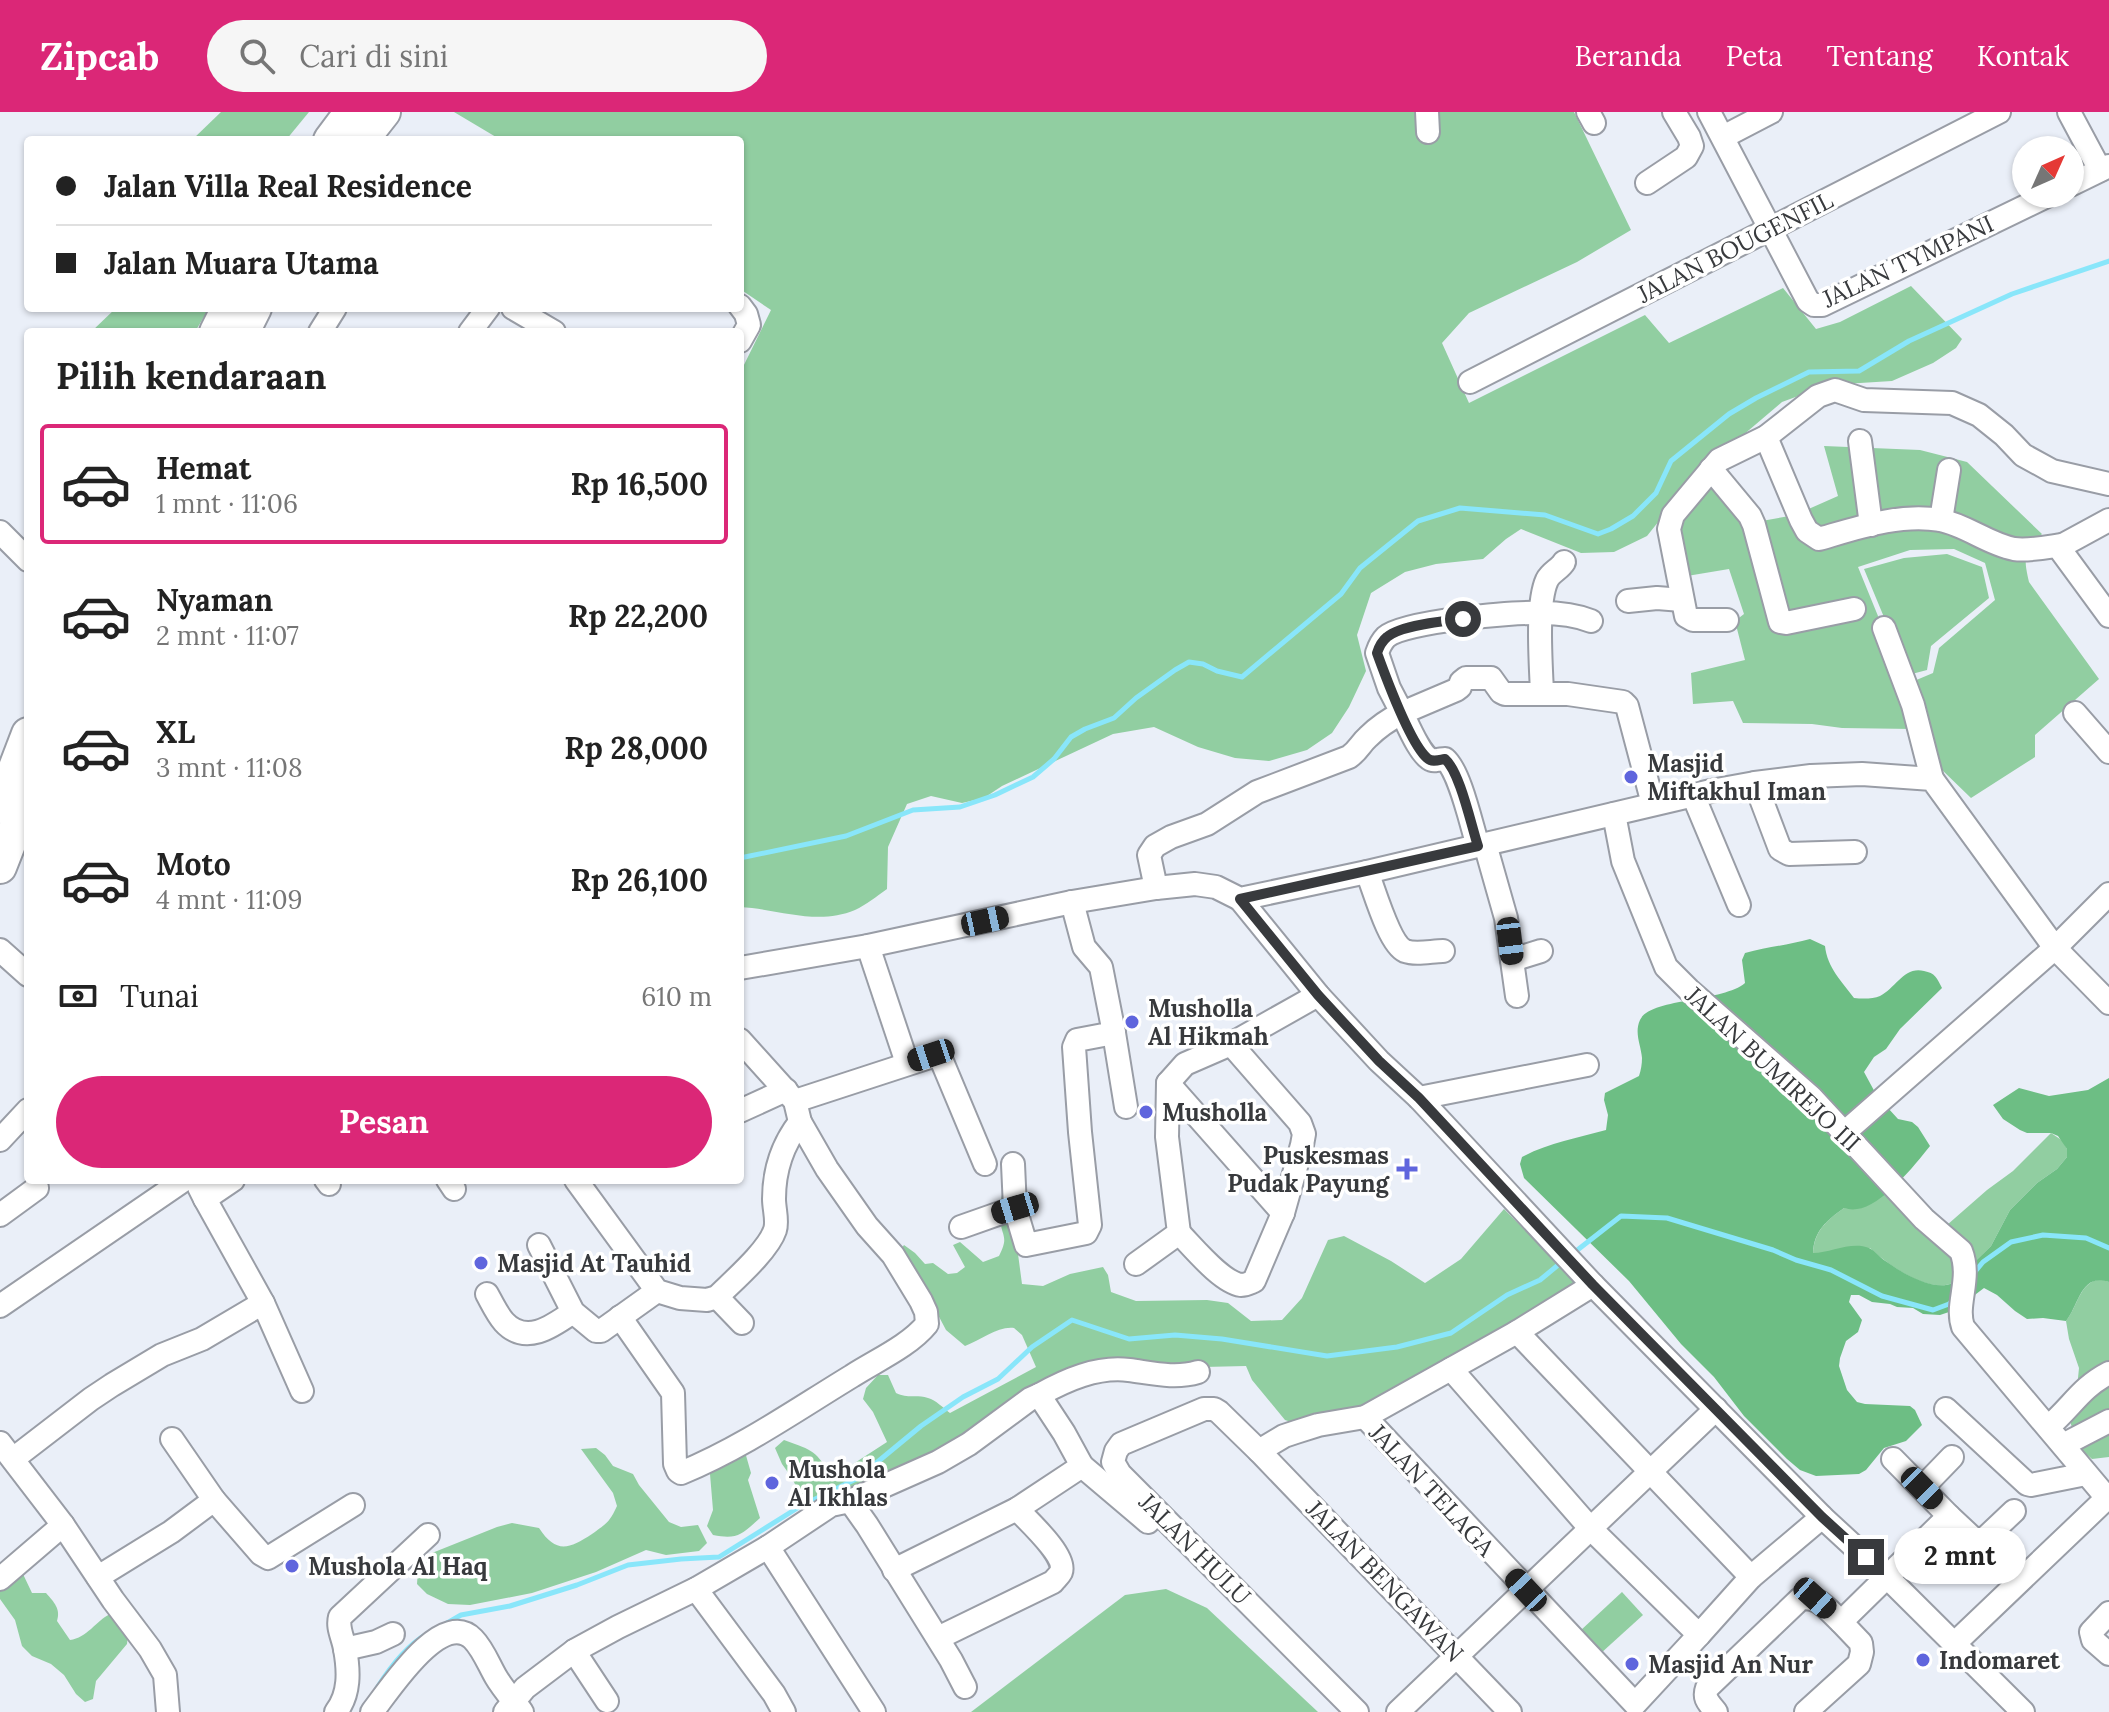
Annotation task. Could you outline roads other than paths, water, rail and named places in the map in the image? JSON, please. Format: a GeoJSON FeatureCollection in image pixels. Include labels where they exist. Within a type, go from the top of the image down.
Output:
{"type":"FeatureCollection","features":[{"type":"Feature","properties":{"kind":"highway"},"geometry":{"type":"LineString","coordinates":[[333,136],[351,112]]}},
{"type":"Feature","properties":{"kind":"highway"},"geometry":{"type":"LineString","coordinates":[[365,136],[384,112]]}},
{"type":"Feature","properties":{"kind":"highway"},"geometry":{"type":"LineString","coordinates":[[0,807],[24,744]]}},
{"type":"Feature","properties":{"kind":"highway"},"geometry":{"type":"LineString","coordinates":[[0,867],[24,806]]}},
{"type":"Feature","properties":{"kind":"street"},"geometry":{"type":"LineString","coordinates":[[1647,183],[1686,157],[1692,146],[1674,112]]}},
{"type":"Feature","properties":{"kind":"street"},"geometry":{"type":"LineString","coordinates":[[1709,112],[1772,228]]}},
{"type":"Feature","properties":{"kind":"street"},"geometry":{"type":"LineString","coordinates":[[1723,137],[1771,112]]}},
{"type":"Feature","properties":{"kind":"street","name":"JALAN BOUGENFIL"},"geometry":{"type":"LineString","coordinates":[[1470,382],[1999,112]]}},
{"type":"Feature","properties":{"kind":"street"},"geometry":{"type":"LineString","coordinates":[[2069,112],[2105,168],[2084,178]]}},
{"type":"Feature","properties":{"kind":"street","name":"JALAN TYMPANI"},"geometry":{"type":"LineString","coordinates":[[1772,228],[1808,301],[1822,305],[2022,208]]}},
{"type":"Feature","properties":{"kind":"street"},"geometry":{"type":"LineString","coordinates":[[744,311],[749,325],[744,334]]}},
{"type":"Feature","properties":{"kind":"street"},"geometry":{"type":"LineString","coordinates":[[520,312],[547,328]]}},
{"type":"Feature","properties":{"kind":"street"},"geometry":{"type":"LineString","coordinates":[[1727,620],[1688,618],[1669,529],[1673,515],[1719,460],[1766,437],[1818,396],[1835,390],[1864,400],[1952,403],[1979,415],[2023,455],[2052,471],[2109,484]]}},
{"type":"Feature","properties":{"kind":"street"},"geometry":{"type":"LineString","coordinates":[[1766,437],[1801,520],[1819,539],[1871,525],[1912,519],[1941,520],[2019,550],[2063,545],[2109,520]]}},
{"type":"Feature","properties":{"kind":"street"},"geometry":{"type":"LineString","coordinates":[[1860,441],[1871,525]]}},
{"type":"Feature","properties":{"kind":"street"},"geometry":{"type":"LineString","coordinates":[[1711,469],[1750,516],[1780,622],[1854,609]]}},
{"type":"Feature","properties":{"kind":"street"},"geometry":{"type":"LineString","coordinates":[[1941,520],[1949,470]]}},
{"type":"Feature","properties":{"kind":"street"},"geometry":{"type":"LineString","coordinates":[[0,532],[24,556]]}},
{"type":"Feature","properties":{"kind":"street"},"geometry":{"type":"LineString","coordinates":[[2063,545],[2064,557],[2109,616]]}},
{"type":"Feature","properties":{"kind":"street"},"geometry":{"type":"LineString","coordinates":[[1542,693],[1541,613],[1547,580],[1564,562]]}},
{"type":"Feature","properties":{"kind":"street"},"geometry":{"type":"LineString","coordinates":[[1628,601],[1657,598],[1682,600]]}},
{"type":"Feature","properties":{"kind":"street"},"geometry":{"type":"LineString","coordinates":[[1517,996],[1506,918],[1458,781],[1450,762],[1445,759],[1432,761],[1426,757],[1412,735],[1389,688],[1377,653],[1386,637],[1395,632],[1437,621],[1541,613],[1591,621]]}},
{"type":"Feature","properties":{"kind":"street"},"geometry":{"type":"LineString","coordinates":[[1884,628],[1913,705],[1932,779],[2055,948],[2109,1003]]}},
{"type":"Feature","properties":{"kind":"street"},"geometry":{"type":"LineString","coordinates":[[1156,888],[1149,855],[1155,846],[1207,824],[1257,792],[1349,757],[1386,722],[1456,690],[1466,678],[1491,678],[1505,694],[1568,694],[1623,702],[1627,706],[1653,804]]}},
{"type":"Feature","properties":{"kind":"street"},"geometry":{"type":"LineString","coordinates":[[2075,713],[2109,752]]}},
{"type":"Feature","properties":{"kind":"street"},"geometry":{"type":"LineString","coordinates":[[1240,899],[1755,783],[1862,774],[1932,779]]}},
{"type":"Feature","properties":{"kind":"street"},"geometry":{"type":"LineString","coordinates":[[1755,783],[1780,849],[1789,854],[1855,852]]}},
{"type":"Feature","properties":{"kind":"street"},"geometry":{"type":"LineString","coordinates":[[1693,795],[1739,905]]}},
{"type":"Feature","properties":{"kind":"street","name":"JALAN BUMIREJO III"},"geometry":{"type":"LineString","coordinates":[[1614,814],[1623,861],[1666,967],[1811,1097],[1924,1219],[1961,1251],[1966,1283],[1960,1318],[1963,1327],[2106,1495],[2107,1500],[1954,1644]]}},
{"type":"Feature","properties":{"kind":"street"},"geometry":{"type":"LineString","coordinates":[[1367,872],[1394,941],[1404,951],[1443,951]]}},
{"type":"Feature","properties":{"kind":"street"},"geometry":{"type":"LineString","coordinates":[[744,967],[868,946],[1072,902],[1156,888],[1195,884],[1216,887],[1240,899],[1318,995],[1379,1061],[1419,1098],[1590,1283],[1822,1517],[2023,1712]]}},
{"type":"Feature","properties":{"kind":"street"},"geometry":{"type":"LineString","coordinates":[[1844,1133],[2055,948],[2109,894]]}},
{"type":"Feature","properties":{"kind":"street"},"geometry":{"type":"LineString","coordinates":[[1072,902],[1084,947],[1101,967],[1126,1107]]}},
{"type":"Feature","properties":{"kind":"street"},"geometry":{"type":"LineString","coordinates":[[868,946],[907,1063]]}},
{"type":"Feature","properties":{"kind":"street"},"geometry":{"type":"LineString","coordinates":[[0,950],[24,971]]}},
{"type":"Feature","properties":{"kind":"street"},"geometry":{"type":"LineString","coordinates":[[1512,960],[1541,951]]}},
{"type":"Feature","properties":{"kind":"street"},"geometry":{"type":"LineString","coordinates":[[1231,1044],[1300,1123],[1304,1134],[1283,1213],[1254,1281],[1246,1285],[1239,1285],[1223,1275],[1179,1233],[1167,1137],[1168,1083],[1185,1064],[1231,1044],[1318,995]]}},
{"type":"Feature","properties":{"kind":"street"},"geometry":{"type":"LineString","coordinates":[[1013,1164],[1015,1208],[1026,1245],[1082,1235],[1089,1228],[1074,1047],[1077,1040],[1114,1033]]}},
{"type":"Feature","properties":{"kind":"street"},"geometry":{"type":"LineString","coordinates":[[620,1317],[673,1393],[675,1464],[681,1473],[723,1454],[897,1348],[927,1324],[921,1301],[893,1255],[867,1226],[827,1169],[794,1104],[744,1045]]}},
{"type":"Feature","properties":{"kind":"street"},"geometry":{"type":"LineString","coordinates":[[744,1110],[794,1104],[936,1055],[941,1059],[985,1164]]}},
{"type":"Feature","properties":{"kind":"street"},"geometry":{"type":"LineString","coordinates":[[1419,1098],[1587,1065]]}},
{"type":"Feature","properties":{"kind":"street"},"geometry":{"type":"LineString","coordinates":[[1168,1083],[1283,1213]]}},
{"type":"Feature","properties":{"kind":"street"},"geometry":{"type":"LineString","coordinates":[[579,1184],[657,1291],[680,1298],[707,1300],[717,1297],[768,1243],[776,1228],[774,1199],[778,1165],[788,1138],[794,1104]]}},
{"type":"Feature","properties":{"kind":"street"},"geometry":{"type":"LineString","coordinates":[[0,1140],[24,1114]]}},
{"type":"Feature","properties":{"kind":"street"},"geometry":{"type":"LineString","coordinates":[[0,1306],[178,1184]]}},
{"type":"Feature","properties":{"kind":"street"},"geometry":{"type":"LineString","coordinates":[[220,1184],[201,1190],[263,1303],[302,1391]]}},
{"type":"Feature","properties":{"kind":"street"},"geometry":{"type":"LineString","coordinates":[[0,1215],[37,1188]]}},
{"type":"Feature","properties":{"kind":"street"},"geometry":{"type":"LineString","coordinates":[[961,1227],[1015,1208]]}},
{"type":"Feature","properties":{"kind":"street"},"geometry":{"type":"LineString","coordinates":[[1136,1264],[1179,1233]]}},
{"type":"Feature","properties":{"kind":"street"},"geometry":{"type":"LineString","coordinates":[[539,1245],[573,1312],[596,1331],[601,1331],[657,1291]]}},
{"type":"Feature","properties":{"kind":"street","name":"JALAN TELAGA"},"geometry":{"type":"LineString","coordinates":[[1590,1283],[1517,1332],[1365,1417],[1632,1708],[1751,1577],[1822,1517]]}},
{"type":"Feature","properties":{"kind":"street"},"geometry":{"type":"LineString","coordinates":[[487,1294],[503,1321],[523,1332],[544,1331],[573,1312]]}},
{"type":"Feature","properties":{"kind":"street"},"geometry":{"type":"LineString","coordinates":[[717,1297],[742,1323]]}},
{"type":"Feature","properties":{"kind":"street"},"geometry":{"type":"LineString","coordinates":[[168,1712],[165,1675],[150,1649],[7,1451],[162,1355],[202,1339],[263,1303]]}},
{"type":"Feature","properties":{"kind":"street"},"geometry":{"type":"LineString","coordinates":[[1517,1332],[1751,1577]]}},
{"type":"Feature","properties":{"kind":"street"},"geometry":{"type":"LineString","coordinates":[[513,1708],[525,1688],[574,1651],[696,1589],[831,1505],[850,1501],[938,1462],[969,1444],[1030,1399],[1065,1380],[1108,1370],[1126,1369],[1183,1377],[1198,1372]]}},
{"type":"Feature","properties":{"kind":"street"},"geometry":{"type":"LineString","coordinates":[[1451,1369],[1590,1528],[1699,1635]]}},
{"type":"Feature","properties":{"kind":"street"},"geometry":{"type":"LineString","coordinates":[[2048,1427],[2081,1392],[2109,1373]]}},
{"type":"Feature","properties":{"kind":"street"},"geometry":{"type":"LineString","coordinates":[[1039,1395],[1082,1466],[1148,1522]]}},
{"type":"Feature","properties":{"kind":"street","name":"JALAN BENGAWAN"},"geometry":{"type":"LineString","coordinates":[[1204,1409],[1219,1412],[1259,1451],[1510,1712]]}},
{"type":"Feature","properties":{"kind":"street","name":"JALAN HULU"},"geometry":{"type":"LineString","coordinates":[[1204,1409],[1121,1444],[1113,1462],[1120,1474],[1357,1712]]}},
{"type":"Feature","properties":{"kind":"street"},"geometry":{"type":"LineString","coordinates":[[1398,1712],[1716,1409]]}},
{"type":"Feature","properties":{"kind":"street"},"geometry":{"type":"LineString","coordinates":[[1946,1409],[2027,1484],[2086,1474]]}},
{"type":"Feature","properties":{"kind":"street"},"geometry":{"type":"LineString","coordinates":[[1259,1451],[1296,1432],[1365,1417]]}},
{"type":"Feature","properties":{"kind":"street"},"geometry":{"type":"LineString","coordinates":[[2063,1445],[2109,1421]]}},
{"type":"Feature","properties":{"kind":"street"},"geometry":{"type":"LineString","coordinates":[[172,1439],[214,1500],[268,1558],[353,1505]]}},
{"type":"Feature","properties":{"kind":"street"},"geometry":{"type":"LineString","coordinates":[[1922,1488],[1952,1457]]}},
{"type":"Feature","properties":{"kind":"street"},"geometry":{"type":"LineString","coordinates":[[1893,1459],[1979,1544],[2014,1511]]}},
{"type":"Feature","properties":{"kind":"street"},"geometry":{"type":"LineString","coordinates":[[894,1570],[1017,1509],[1082,1466]]}},
{"type":"Feature","properties":{"kind":"street"},"geometry":{"type":"LineString","coordinates":[[98,1577],[171,1532],[214,1500]]}},
{"type":"Feature","properties":{"kind":"street"},"geometry":{"type":"LineString","coordinates":[[850,1501],[938,1638],[965,1687]]}},
{"type":"Feature","properties":{"kind":"street"},"geometry":{"type":"LineString","coordinates":[[938,1638],[1053,1582],[1061,1571],[1061,1562],[1050,1545],[1017,1509]]}},
{"type":"Feature","properties":{"kind":"street"},"geometry":{"type":"LineString","coordinates":[[1841,1622],[1949,1516]]}},
{"type":"Feature","properties":{"kind":"street"},"geometry":{"type":"LineString","coordinates":[[0,1579],[63,1525]]}},
{"type":"Feature","properties":{"kind":"street"},"geometry":{"type":"LineString","coordinates":[[352,1709],[345,1649],[338,1622],[340,1617],[428,1535]]}},
{"type":"Feature","properties":{"kind":"street"},"geometry":{"type":"LineString","coordinates":[[768,1547],[874,1712]]}},
{"type":"Feature","properties":{"kind":"street"},"geometry":{"type":"LineString","coordinates":[[696,1589],[784,1712]]}},
{"type":"Feature","properties":{"kind":"street"},"geometry":{"type":"LineString","coordinates":[[1716,1712],[1706,1700],[1707,1688],[1800,1599],[1807,1597],[1815,1598],[1841,1622],[1861,1643],[1862,1652],[1859,1664],[1806,1712]]}},
{"type":"Feature","properties":{"kind":"street"},"geometry":{"type":"LineString","coordinates":[[2109,1613],[2091,1632],[2093,1640],[2109,1654]]}},
{"type":"Feature","properties":{"kind":"street"},"geometry":{"type":"LineString","coordinates":[[352,1709],[432,1642],[452,1632],[472,1638],[513,1708]]}},
{"type":"Feature","properties":{"kind":"street"},"geometry":{"type":"LineString","coordinates":[[345,1649],[376,1642],[393,1634]]}},
{"type":"Feature","properties":{"kind":"street"},"geometry":{"type":"LineString","coordinates":[[574,1651],[607,1701]]}},
{"type":"Feature","properties":{"kind":"waterway"},"geometry":{"type":"LineString","coordinates":[[744,857],[846,836],[913,810],[960,807],[995,795],[1033,777],[1054,759],[1071,737],[1114,718],[1136,698],[1189,662],[1242,677],[1341,594],[1360,568],[1418,521],[1460,508],[1545,515],[1598,534],[1611,529],[1633,516],[1656,493],[1671,461],[1729,414],[1756,398],[1809,372],[1859,371],[1909,341],[2012,294],[2109,261]]}},
{"type":"Feature","properties":{"kind":"waterway"},"geometry":{"type":"LineString","coordinates":[[1571,1255],[1621,1216],[1667,1218],[1831,1270],[1882,1296],[1933,1310],[1955,1298]]}},
{"type":"Feature","properties":{"kind":"waterway"},"geometry":{"type":"LineString","coordinates":[[1973,1274],[1983,1262],[2011,1242],[2043,1235],[2086,1238],[2109,1248]]}},
{"type":"Feature","properties":{"kind":"waterway"},"geometry":{"type":"LineString","coordinates":[[442,1626],[461,1615],[510,1606],[628,1565],[719,1557],[799,1507],[858,1478],[921,1426],[963,1397],[998,1379],[1032,1347],[1072,1320],[1129,1339],[1175,1335],[1222,1339],[1327,1356],[1397,1347],[1451,1333],[1507,1295],[1540,1280],[1563,1261]]}},
{"type":"Feature","properties":{"kind":"waterway"},"geometry":{"type":"LineString","coordinates":[[377,1688],[405,1651],[427,1634]]}},
{"type":"Feature","properties":{"kind":"place","name":"Masjid Miftakhul Iman"},"geometry":{"type":"Point","coordinates":[1631,777]}},
{"type":"Feature","properties":{"kind":"place","name":"Musholla Al Hikmah"},"geometry":{"type":"Point","coordinates":[1132,1022]}},
{"type":"Feature","properties":{"kind":"place","name":"Musholla"},"geometry":{"type":"Point","coordinates":[1146,1112]}},
{"type":"Feature","properties":{"kind":"place","name":"Puskesmas Pudak Payung"},"geometry":{"type":"Point","coordinates":[1407,1169]}},
{"type":"Feature","properties":{"kind":"place","name":"Masjid At Tauhid"},"geometry":{"type":"Point","coordinates":[481,1263]}},
{"type":"Feature","properties":{"kind":"place","name":"Mushola Al Ikhlas"},"geometry":{"type":"Point","coordinates":[772,1483]}},
{"type":"Feature","properties":{"kind":"place","name":"Mushola Al Haq"},"geometry":{"type":"Point","coordinates":[292,1566]}},
{"type":"Feature","properties":{"kind":"place","name":"Indomaret"},"geometry":{"type":"Point","coordinates":[1923,1660]}},
{"type":"Feature","properties":{"kind":"place","name":"Masjid An Nur"},"geometry":{"type":"Point","coordinates":[1632,1664]}}]}
